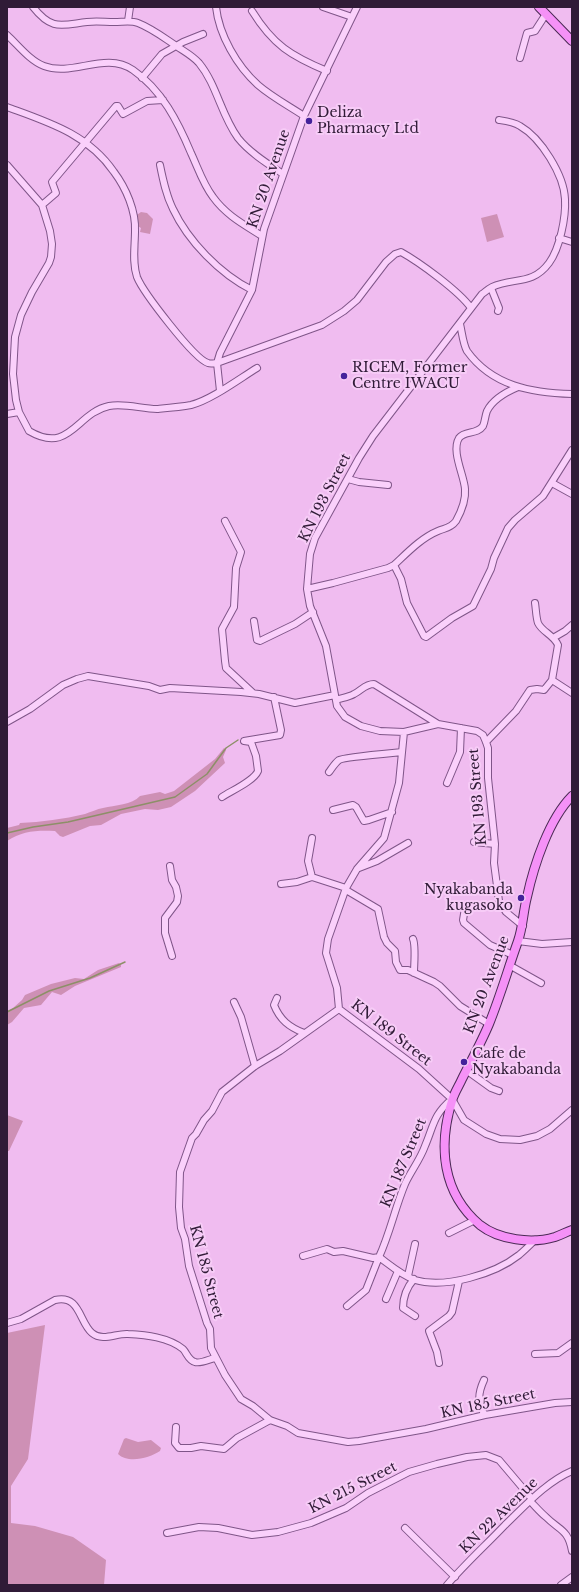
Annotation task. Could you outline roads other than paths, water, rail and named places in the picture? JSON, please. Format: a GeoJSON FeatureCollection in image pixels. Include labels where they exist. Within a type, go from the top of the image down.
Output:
{"type":"FeatureCollection","features":[{"type":"Feature","properties":{"kind":"main road"},"geometry":{"type":"LineString","coordinates":[[539,7],[572,41]]}},
{"type":"Feature","properties":{"kind":"main road","name":"KN 20 Avenue"},"geometry":{"type":"LineString","coordinates":[[572,796],[568,805],[550,829],[537,864],[527,898],[523,926],[489,1024],[452,1099],[446,1128],[444,1152],[446,1168],[452,1190],[460,1203],[487,1231],[510,1238],[535,1240],[554,1237],[572,1230]]}},
{"type":"Feature","properties":{"kind":"street"},"geometry":{"type":"LineString","coordinates":[[34,7],[41,16],[56,25],[66,26],[86,22],[128,21],[138,23],[185,50],[199,63],[206,74],[230,126],[239,139],[272,167],[283,174]]}},
{"type":"Feature","properties":{"kind":"street"},"geometry":{"type":"LineString","coordinates":[[128,21],[130,7]]}},
{"type":"Feature","properties":{"kind":"street"},"geometry":{"type":"LineString","coordinates":[[216,7],[218,21],[226,41],[244,70],[270,94],[304,116]]}},
{"type":"Feature","properties":{"kind":"street"},"geometry":{"type":"LineString","coordinates":[[323,7],[352,17]]}},
{"type":"Feature","properties":{"kind":"street","name":"KN 20 Avenue"},"geometry":{"type":"LineString","coordinates":[[217,363],[220,353],[252,290],[262,236],[304,116],[357,7]]}},
{"type":"Feature","properties":{"kind":"street"},"geometry":{"type":"LineString","coordinates":[[252,12],[263,28],[284,50],[327,71]]}},
{"type":"Feature","properties":{"kind":"street"},"geometry":{"type":"LineString","coordinates":[[520,58],[527,32],[535,31],[546,14]]}},
{"type":"Feature","properties":{"kind":"street"},"geometry":{"type":"LineString","coordinates":[[142,78],[162,54],[175,45],[203,34]]}},
{"type":"Feature","properties":{"kind":"street"},"geometry":{"type":"LineString","coordinates":[[7,35],[29,56],[43,66],[78,68],[101,62],[113,63],[132,70],[142,78],[173,114],[202,179],[212,196],[232,218],[262,236]]}},
{"type":"Feature","properties":{"kind":"street"},"geometry":{"type":"LineString","coordinates":[[42,205],[56,193],[52,182],[56,176],[67,167],[85,141],[116,106],[118,106],[123,114],[147,101],[162,100]]}},
{"type":"Feature","properties":{"kind":"street"},"geometry":{"type":"LineString","coordinates":[[7,107],[46,121],[85,141],[101,154],[115,172],[131,206],[135,230],[135,265],[137,276],[144,290],[175,331],[200,358],[208,363],[217,363],[322,324],[344,311],[357,300],[386,262],[395,254],[401,252],[466,301],[471,308]]}},
{"type":"Feature","properties":{"kind":"street"},"geometry":{"type":"LineString","coordinates":[[498,311],[499,308],[491,288],[504,283],[529,279],[540,272],[548,264],[555,251],[559,238],[564,216],[565,198],[562,182],[551,159],[543,147],[520,126],[500,120]]}},
{"type":"Feature","properties":{"kind":"street"},"geometry":{"type":"LineString","coordinates":[[7,165],[42,205],[50,231],[52,244],[51,257],[21,315],[17,330],[13,374],[19,412],[29,431],[51,439],[59,438],[107,406],[155,409],[191,405],[220,391],[257,368]]}},
{"type":"Feature","properties":{"kind":"street"},"geometry":{"type":"LineString","coordinates":[[160,165],[165,190],[173,210],[186,230],[203,252],[221,269],[240,284],[252,290]]}},
{"type":"Feature","properties":{"kind":"street"},"geometry":{"type":"LineString","coordinates":[[559,238],[572,242]]}},
{"type":"Feature","properties":{"kind":"street","name":"KN 193 Street"},"geometry":{"type":"LineString","coordinates":[[491,288],[482,294],[471,308],[373,436],[359,458],[315,538],[310,554],[307,589],[310,606],[326,646],[337,706],[345,717],[361,726],[380,731],[404,732],[438,724],[477,731],[483,736],[486,742],[495,844],[494,863],[499,901],[506,912],[523,926]]}},
{"type":"Feature","properties":{"kind":"street"},"geometry":{"type":"LineString","coordinates":[[460,324],[466,350],[489,374],[518,387],[549,394],[572,394]]}},
{"type":"Feature","properties":{"kind":"street"},"geometry":{"type":"LineString","coordinates":[[217,363],[220,391]]}},
{"type":"Feature","properties":{"kind":"street"},"geometry":{"type":"LineString","coordinates":[[307,589],[333,584],[388,568],[394,565],[425,539],[451,526],[460,512],[465,496],[464,483],[458,461],[457,445],[459,438],[463,435],[478,431],[483,425],[489,408],[497,399],[506,392],[518,387]]}},
{"type":"Feature","properties":{"kind":"street"},"geometry":{"type":"LineString","coordinates":[[7,414],[19,412]]}},
{"type":"Feature","properties":{"kind":"street"},"geometry":{"type":"LineString","coordinates":[[394,565],[401,580],[407,603],[424,636],[426,637],[452,618],[473,606],[491,569],[494,558],[508,528],[543,496],[572,450]]}},
{"type":"Feature","properties":{"kind":"street"},"geometry":{"type":"LineString","coordinates":[[348,479],[359,482],[388,485]]}},
{"type":"Feature","properties":{"kind":"street"},"geometry":{"type":"LineString","coordinates":[[552,483],[572,494]]}},
{"type":"Feature","properties":{"kind":"street"},"geometry":{"type":"LineString","coordinates":[[225,520],[241,552],[236,568],[234,607],[222,629],[224,660],[226,668],[254,693]]}},
{"type":"Feature","properties":{"kind":"street"},"geometry":{"type":"LineString","coordinates":[[486,742],[516,711],[530,690],[544,690],[552,680],[558,645],[554,638],[540,627],[537,622],[535,603]]}},
{"type":"Feature","properties":{"kind":"street"},"geometry":{"type":"LineString","coordinates":[[254,621],[257,640],[260,641],[295,624],[313,612]]}},
{"type":"Feature","properties":{"kind":"street"},"geometry":{"type":"LineString","coordinates":[[554,638],[572,625]]}},
{"type":"Feature","properties":{"kind":"street"},"geometry":{"type":"LineString","coordinates":[[7,722],[30,710],[63,685],[88,676],[149,686],[160,690],[170,688],[254,693],[295,703],[352,695],[361,691],[368,684],[374,684],[438,724]]}},
{"type":"Feature","properties":{"kind":"street"},"geometry":{"type":"LineString","coordinates":[[552,680],[572,694]]}},
{"type":"Feature","properties":{"kind":"street"},"geometry":{"type":"LineString","coordinates":[[222,797],[249,781],[258,771],[254,747],[251,742],[244,741],[280,735],[281,730],[274,697]]}},
{"type":"Feature","properties":{"kind":"street"},"geometry":{"type":"LineString","coordinates":[[447,783],[460,752],[460,728]]}},
{"type":"Feature","properties":{"kind":"street","name":"KN 189 Street"},"geometry":{"type":"LineString","coordinates":[[404,732],[398,783],[392,812],[384,838],[357,868],[346,889],[328,939],[326,953],[337,988],[339,1009],[379,1037],[419,1069],[452,1099],[464,1120],[486,1134],[500,1139],[520,1140],[537,1136],[550,1129],[572,1110]]}},
{"type":"Feature","properties":{"kind":"street"},"geometry":{"type":"LineString","coordinates":[[329,772],[335,764],[344,758],[402,752]]}},
{"type":"Feature","properties":{"kind":"street"},"geometry":{"type":"LineString","coordinates":[[333,810],[352,805],[356,807],[364,821],[392,812]]}},
{"type":"Feature","properties":{"kind":"street"},"geometry":{"type":"LineString","coordinates":[[312,838],[308,861],[312,877]]}},
{"type":"Feature","properties":{"kind":"street"},"geometry":{"type":"LineString","coordinates":[[474,842],[495,844]]}},
{"type":"Feature","properties":{"kind":"street"},"geometry":{"type":"LineString","coordinates":[[357,868],[377,861],[408,843]]}},
{"type":"Feature","properties":{"kind":"street"},"geometry":{"type":"LineString","coordinates":[[170,866],[172,880],[176,887],[178,896],[177,902],[166,918],[165,934],[172,956]]}},
{"type":"Feature","properties":{"kind":"street"},"geometry":{"type":"LineString","coordinates":[[281,884],[297,882],[312,877],[346,889],[378,909],[384,937],[387,943],[395,951],[396,962],[400,970],[414,972],[440,986],[460,1006],[489,1024]]}},
{"type":"Feature","properties":{"kind":"street"},"geometry":{"type":"LineString","coordinates":[[465,908],[464,923],[490,945],[512,955]]}},
{"type":"Feature","properties":{"kind":"street"},"geometry":{"type":"LineString","coordinates":[[413,939],[415,943],[413,957],[414,972]]}},
{"type":"Feature","properties":{"kind":"street"},"geometry":{"type":"LineString","coordinates":[[518,941],[542,944],[572,942]]}},
{"type":"Feature","properties":{"kind":"street"},"geometry":{"type":"LineString","coordinates":[[509,965],[541,983]]}},
{"type":"Feature","properties":{"kind":"street"},"geometry":{"type":"LineString","coordinates":[[277,998],[274,1005],[281,1019],[295,1030],[304,1033]]}},
{"type":"Feature","properties":{"kind":"street"},"geometry":{"type":"LineString","coordinates":[[234,1002],[241,1017],[256,1066]]}},
{"type":"Feature","properties":{"kind":"street","name":"KN 185 Street"},"geometry":{"type":"LineString","coordinates":[[339,1009],[280,1051],[256,1066],[222,1092],[212,1111],[192,1138],[180,1172],[179,1207],[181,1228],[185,1239],[189,1266],[210,1329],[211,1348],[215,1358],[241,1399],[253,1406],[270,1420],[287,1426],[298,1433],[348,1442],[426,1429],[485,1415],[555,1403],[572,1402]]}},
{"type":"Feature","properties":{"kind":"street"},"geometry":{"type":"LineString","coordinates":[[466,1070],[491,1088],[499,1091]]}},
{"type":"Feature","properties":{"kind":"street","name":"KN 187 Street"},"geometry":{"type":"LineString","coordinates":[[347,1306],[366,1290],[395,1217],[397,1205],[406,1182],[422,1153],[441,1108],[452,1099]]}},
{"type":"Feature","properties":{"kind":"street"},"geometry":{"type":"LineString","coordinates":[[449,1233],[475,1220]]}},
{"type":"Feature","properties":{"kind":"street"},"geometry":{"type":"LineString","coordinates":[[302,1256],[327,1249],[334,1252],[344,1251],[373,1258],[379,1256],[398,1271],[411,1278],[432,1283],[459,1281],[495,1268],[518,1256],[535,1240]]}},
{"type":"Feature","properties":{"kind":"street"},"geometry":{"type":"LineString","coordinates":[[415,1244],[411,1278],[403,1304],[403,1308],[415,1316]]}},
{"type":"Feature","properties":{"kind":"street"},"geometry":{"type":"LineString","coordinates":[[386,1299],[398,1271]]}},
{"type":"Feature","properties":{"kind":"street"},"geometry":{"type":"LineString","coordinates":[[439,1363],[437,1352],[429,1331],[452,1312],[459,1281]]}},
{"type":"Feature","properties":{"kind":"street"},"geometry":{"type":"LineString","coordinates":[[7,1323],[21,1319],[55,1300],[68,1300],[78,1310],[90,1331],[97,1336],[103,1337],[123,1333],[145,1335],[176,1344],[184,1350],[189,1359],[196,1363],[215,1358]]}},
{"type":"Feature","properties":{"kind":"street"},"geometry":{"type":"LineString","coordinates":[[535,1354],[558,1353],[572,1343]]}},
{"type":"Feature","properties":{"kind":"street"},"geometry":{"type":"LineString","coordinates":[[484,1380],[479,1391],[479,1398],[480,1407],[485,1415]]}},
{"type":"Feature","properties":{"kind":"street"},"geometry":{"type":"LineString","coordinates":[[176,1427],[176,1443],[179,1448],[201,1446],[224,1449],[237,1438],[270,1420]]}},
{"type":"Feature","properties":{"kind":"street","name":"KN 215 Street"},"geometry":{"type":"LineString","coordinates":[[167,1532],[199,1527],[218,1528],[252,1535],[278,1532],[311,1523],[346,1508],[368,1493],[409,1472],[467,1457],[486,1455],[499,1460],[546,1518],[564,1530],[567,1534],[572,1552]]}},
{"type":"Feature","properties":{"kind":"street","name":"KN 22 Avenue"},"geometry":{"type":"LineString","coordinates":[[447,1585],[531,1500],[550,1484],[572,1471]]}},
{"type":"Feature","properties":{"kind":"street"},"geometry":{"type":"LineString","coordinates":[[405,1528],[455,1576]]}},
{"type":"Feature","properties":{"kind":"street"},"geometry":{"type":"LineString","coordinates":[[561,1585],[572,1577]]}},
{"type":"Feature","properties":{"kind":"waterway"},"geometry":{"type":"LineString","coordinates":[[7,833],[33,827],[68,822],[175,797],[207,774],[226,748],[238,740]]}},
{"type":"Feature","properties":{"kind":"waterway"},"geometry":{"type":"LineString","coordinates":[[7,1012],[49,991],[90,978],[125,962]]}},
{"type":"Feature","properties":{"kind":"place","name":"Deliza Pharmacy Ltd"},"geometry":{"type":"Point","coordinates":[309,121]}},
{"type":"Feature","properties":{"kind":"place","name":"RICEM, Former Centre IWACU"},"geometry":{"type":"Point","coordinates":[344,376]}},
{"type":"Feature","properties":{"kind":"place","name":"Nyakabanda kugasoko"},"geometry":{"type":"Point","coordinates":[521,898]}},
{"type":"Feature","properties":{"kind":"place","name":"Cafe de Nyakabanda"},"geometry":{"type":"Point","coordinates":[464,1062]}}]}
